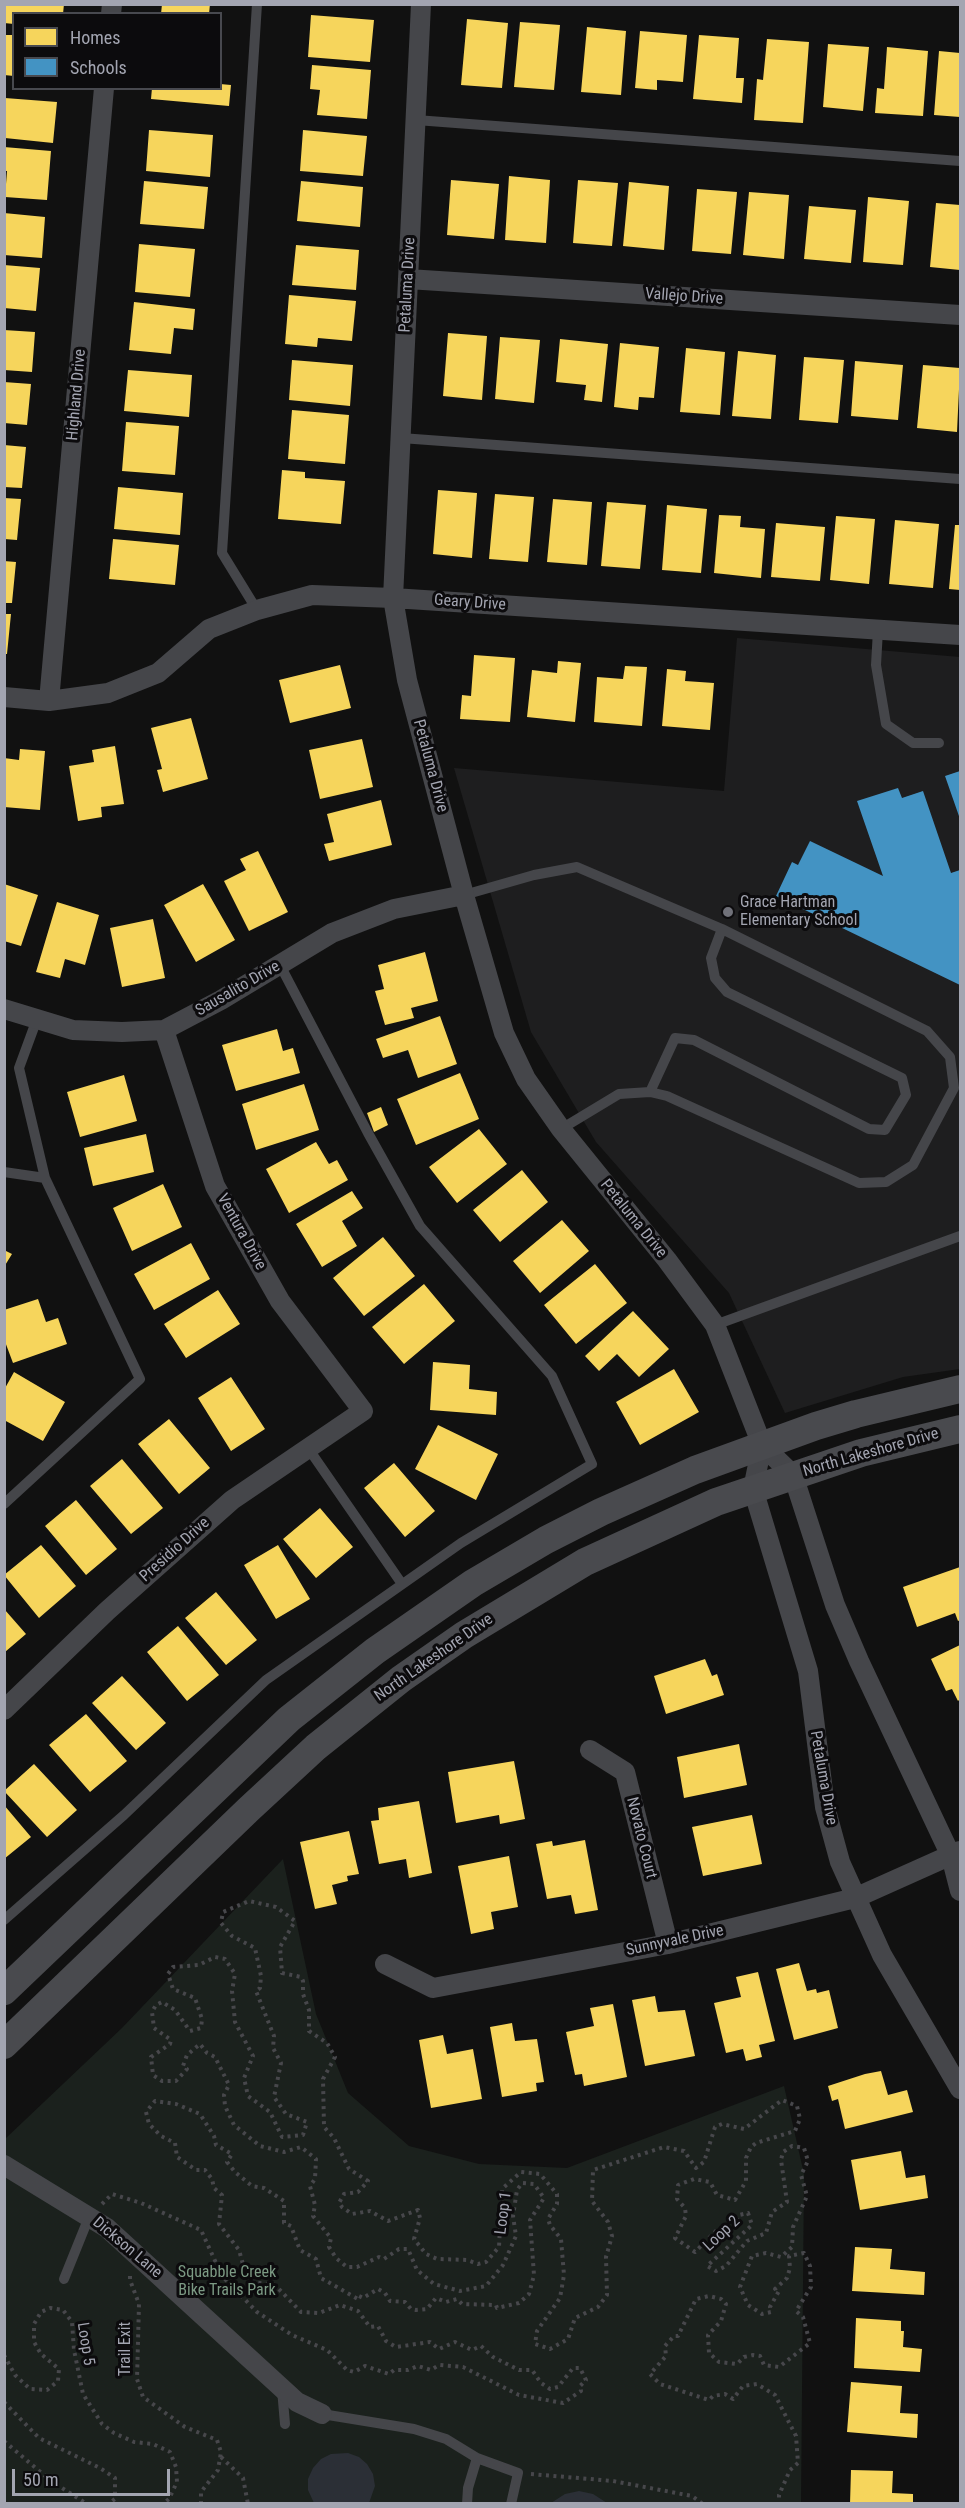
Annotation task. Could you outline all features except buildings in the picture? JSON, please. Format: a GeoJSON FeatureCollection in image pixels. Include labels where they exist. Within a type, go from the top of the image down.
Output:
{"type":"FeatureCollection","features":[{"type":"Feature","properties":{"kind":"main road"},"geometry":{"type":"LineString","coordinates":[[4,1991],[289,1719],[336,1680],[412,1624],[481,1578],[546,1540],[654,1488],[762,1445],[856,1414],[960,1389]]}},
{"type":"Feature","properties":{"kind":"main road","name":"North Lakeshore Drive"},"geometry":{"type":"LineString","coordinates":[[4,2045],[316,1747],[401,1679],[464,1635],[585,1562],[677,1519],[793,1475],[897,1443],[960,1429]]}},
{"type":"Feature","properties":{"kind":"street","name":"Petaluma Drive"},"geometry":{"type":"LineString","coordinates":[[421,4],[393,598],[407,680],[464,895],[504,1033],[526,1079],[561,1129],[667,1260],[715,1325],[762,1445],[793,1475],[835,1605],[864,1672],[956,1854],[960,1891]]}},
{"type":"Feature","properties":{"kind":"street","name":"Highland Drive"},"geometry":{"type":"LineString","coordinates":[[49,701],[104,90]]}},
{"type":"Feature","properties":{"kind":"street","name":"Vallejo Drive"},"geometry":{"type":"LineString","coordinates":[[408,279],[960,315]]}},
{"type":"Feature","properties":{"kind":"street","name":"Geary Drive"},"geometry":{"type":"LineString","coordinates":[[4,697],[49,701],[108,693],[158,673],[209,629],[257,610],[312,596],[393,598],[960,635]]}},
{"type":"Feature","properties":{"kind":"street","name":"Sausalito Drive"},"geometry":{"type":"LineString","coordinates":[[4,1009],[73,1030],[122,1032],[164,1030],[221,1000],[332,933],[394,909],[464,895]]}},
{"type":"Feature","properties":{"kind":"street","name":"Ventura Drive"},"geometry":{"type":"LineString","coordinates":[[164,1030],[215,1186],[280,1301],[363,1411]]}},
{"type":"Feature","properties":{"kind":"street","name":"Presidio Drive"},"geometry":{"type":"LineString","coordinates":[[4,1710],[106,1611],[232,1500],[363,1411]]}},
{"type":"Feature","properties":{"kind":"street","name":"Petaluma Drive"},"geometry":{"type":"LineString","coordinates":[[762,1445],[753,1489],[808,1671],[825,1807],[840,1862],[882,1954],[960,2089]]}},
{"type":"Feature","properties":{"kind":"street","name":"Novato Court"},"geometry":{"type":"LineString","coordinates":[[590,1750],[625,1772],[668,1944]]}},
{"type":"Feature","properties":{"kind":"street","name":"Sunnyvale Drive"},"geometry":{"type":"LineString","coordinates":[[386,1964],[433,1988],[668,1944],[855,1898],[956,1854]]}},
{"type":"Feature","properties":{"kind":"street","name":"Dickson Lane"},"geometry":{"type":"LineString","coordinates":[[4,2165],[107,2228],[297,2402],[322,2414]]}},
{"type":"Feature","properties":{"kind":"lane"},"geometry":{"type":"LineString","coordinates":[[257,4],[222,553],[257,610]]}},
{"type":"Feature","properties":{"kind":"lane"},"geometry":{"type":"LineString","coordinates":[[416,120],[960,161]]}},
{"type":"Feature","properties":{"kind":"lane"},"geometry":{"type":"LineString","coordinates":[[401,438],[960,479]]}},
{"type":"Feature","properties":{"kind":"lane"},"geometry":{"type":"LineString","coordinates":[[878,630],[876,665],[886,724],[914,742],[939,743]]}},
{"type":"Feature","properties":{"kind":"lane"},"geometry":{"type":"LineString","coordinates":[[464,895],[534,875],[577,867],[722,929],[927,1031],[950,1057],[954,1088],[913,1165],[886,1182],[859,1184],[667,1096],[650,1092],[619,1094],[561,1129]]}},
{"type":"Feature","properties":{"kind":"lane"},"geometry":{"type":"LineString","coordinates":[[650,1092],[675,1038],[694,1040],[869,1129],[885,1130],[906,1095],[903,1078],[727,992],[715,978],[711,958],[722,929]]}},
{"type":"Feature","properties":{"kind":"lane"},"geometry":{"type":"LineString","coordinates":[[4,1920],[124,1815],[266,1680],[461,1543],[592,1464],[552,1376],[420,1226],[368,1133],[280,965]]}},
{"type":"Feature","properties":{"kind":"lane"},"geometry":{"type":"LineString","coordinates":[[4,1504],[140,1379],[45,1178],[19,1068],[37,1019]]}},
{"type":"Feature","properties":{"kind":"lane"},"geometry":{"type":"LineString","coordinates":[[4,1172],[45,1178]]}},
{"type":"Feature","properties":{"kind":"lane"},"geometry":{"type":"LineString","coordinates":[[715,1325],[960,1236]]}},
{"type":"Feature","properties":{"kind":"lane"},"geometry":{"type":"LineString","coordinates":[[946,1241],[960,1244]]}},
{"type":"Feature","properties":{"kind":"lane"},"geometry":{"type":"LineString","coordinates":[[308,1448],[402,1584]]}},
{"type":"Feature","properties":{"kind":"lane"},"geometry":{"type":"LineString","coordinates":[[64,2279],[89,2217]]}},
{"type":"Feature","properties":{"kind":"lane"},"geometry":{"type":"LineString","coordinates":[[282,2388],[285,2424]]}},
{"type":"Feature","properties":{"kind":"lane"},"geometry":{"type":"LineString","coordinates":[[322,2414],[414,2429],[446,2439],[477,2457],[518,2473],[510,2504]]}},
{"type":"Feature","properties":{"kind":"lane"},"geometry":{"type":"LineString","coordinates":[[467,2504],[468,2488],[477,2457]]}},
{"type":"Feature","properties":{"kind":"path","name":"Loop 1"},"geometry":{"type":"LineString","coordinates":[[89,2217],[112,2194],[141,2203],[201,2230],[222,2276],[256,2312],[292,2335],[327,2350],[347,2370],[354,2372],[365,2366],[389,2374],[394,2370],[408,2370],[418,2366],[431,2370],[439,2365],[463,2367],[519,2395],[563,2403],[581,2391],[580,2386],[586,2380],[580,2368],[573,2368],[558,2387],[550,2389],[541,2383],[532,2370],[519,2370],[493,2357],[480,2346],[472,2350],[454,2342],[440,2349],[430,2342],[396,2347],[386,2341],[378,2326],[370,2327],[358,2311],[347,2306],[340,2306],[320,2313],[301,2312],[275,2285],[253,2282],[243,2268],[239,2250],[219,2224],[222,2196],[213,2188],[212,2179],[205,2170],[196,2170],[177,2157],[175,2143],[161,2136],[149,2124],[146,2112],[155,2101],[176,2104],[200,2114],[214,2136],[216,2145],[232,2154],[227,2162],[235,2172],[252,2186],[264,2188],[284,2200],[284,2223],[291,2226],[300,2250],[316,2259],[321,2278],[358,2299],[358,2296],[363,2298],[378,2289],[386,2293],[390,2301],[405,2302],[411,2309],[416,2310],[427,2308],[436,2298],[446,2302],[457,2299],[462,2304],[496,2306],[497,2308],[519,2303],[529,2294],[534,2275],[530,2220],[544,2198],[534,2184],[522,2184],[517,2190],[513,2216],[516,2236],[503,2265],[486,2286],[460,2291],[434,2284],[417,2270],[408,2249],[399,2248],[384,2259],[379,2257],[357,2267],[347,2267],[336,2259],[329,2247],[331,2238],[313,2216],[315,2205],[310,2186],[315,2179],[316,2159],[301,2146],[284,2152],[260,2146],[234,2125],[225,2106],[224,2095],[229,2085],[215,2057],[207,2053],[200,2044],[187,2055],[183,2066],[187,2069],[176,2081],[162,2081],[153,2075],[151,2057],[170,2044],[171,2040],[154,2028],[152,2012],[156,2005],[162,2002],[176,2010],[190,2031],[201,2028],[202,2019],[195,1998],[173,1989],[168,1974],[173,1967],[199,1965],[215,1957],[225,1959],[235,1974],[232,1991],[234,2022],[253,2056],[244,2078],[248,2096],[270,2112],[282,2137],[303,2134],[308,2122],[286,2114],[274,2097],[281,2063],[273,2048],[273,2036],[256,1991],[260,1988],[261,1976],[255,1948],[232,1936],[221,1923],[223,1912],[249,1900],[276,1907],[295,1921],[280,1947],[282,1973],[301,1977],[303,1994],[309,2010],[309,2031],[327,2043],[335,2057],[323,2079],[324,2127],[334,2138],[349,2169],[368,2181],[358,2192],[344,2194],[339,2203],[352,2214],[370,2211],[388,2221],[418,2210],[420,2218],[414,2239],[426,2254],[437,2259],[467,2260],[478,2264],[486,2262],[499,2247],[502,2189],[521,2172],[540,2174],[557,2194],[558,2204],[548,2219],[561,2239],[564,2275],[560,2298],[537,2331],[535,2344],[550,2349],[568,2339],[570,2332]]}},
{"type":"Feature","properties":{"kind":"path","name":"Loop 2"},"geometry":{"type":"LineString","coordinates":[[570,2332],[575,2318],[598,2307],[608,2295],[606,2257],[612,2236],[608,2222],[592,2201],[593,2170],[664,2147],[684,2151],[696,2168],[704,2162],[715,2127],[722,2124],[744,2129],[782,2100],[797,2106],[800,2119],[795,2131],[756,2143],[751,2147],[746,2158],[747,2181],[735,2200],[717,2195],[710,2182],[694,2179],[678,2185],[677,2199],[685,2208],[686,2216],[675,2238],[695,2252],[717,2230],[724,2233],[734,2227],[739,2215],[748,2213],[752,2225],[706,2266],[716,2271],[726,2266],[747,2241],[766,2232],[772,2212],[787,2202],[781,2160],[783,2152],[792,2146],[804,2148],[808,2161],[801,2175],[807,2196],[793,2227],[792,2247],[781,2257],[766,2253],[752,2256],[740,2287],[748,2305],[762,2314],[771,2312],[770,2307],[779,2290],[775,2289],[787,2278],[790,2268],[789,2256],[804,2253],[810,2266],[811,2287],[796,2311],[803,2317],[810,2343],[779,2367],[764,2365],[760,2356],[753,2355],[744,2357],[737,2364],[719,2362],[709,2353],[708,2335],[721,2321],[726,2304],[721,2299],[709,2296],[696,2299],[678,2337],[674,2336],[665,2346],[666,2356],[650,2374],[660,2384],[709,2400],[713,2396],[725,2394],[733,2398],[743,2386],[758,2384],[775,2396],[795,2436],[798,2463],[790,2470],[779,2496],[779,2504]]}},
{"type":"Feature","properties":{"kind":"path","name":"Trail Exit"},"geometry":{"type":"LineString","coordinates":[[134,2252],[130,2280],[139,2304],[137,2379],[143,2397],[185,2427],[218,2440],[221,2456]]}},
{"type":"Feature","properties":{"kind":"path","name":"Loop 5"},"geometry":{"type":"LineString","coordinates":[[4,2355],[15,2375],[30,2389],[47,2390],[58,2381],[59,2369],[41,2354],[34,2342],[34,2324],[41,2312],[50,2307],[63,2310],[72,2322],[74,2350],[83,2394],[102,2424],[114,2433],[135,2442],[153,2444],[170,2452],[176,2467],[177,2482],[169,2499],[162,2504]]}},
{"type":"Feature","properties":{"kind":"path"},"geometry":{"type":"LineString","coordinates":[[4,2402],[39,2438],[100,2468],[115,2478],[115,2499],[108,2504]]}},
{"type":"Feature","properties":{"kind":"path"},"geometry":{"type":"LineString","coordinates":[[4,2441],[51,2481],[87,2504]]}},
{"type":"Feature","properties":{"kind":"path"},"geometry":{"type":"LineString","coordinates":[[201,2504],[201,2492],[218,2470],[221,2456]]}},
{"type":"Feature","properties":{"kind":"path"},"geometry":{"type":"LineString","coordinates":[[221,2456],[243,2478],[248,2504]]}},
{"type":"Feature","properties":{"kind":"path"},"geometry":{"type":"LineString","coordinates":[[518,2473],[613,2481],[692,2496],[703,2504]]}},
{"type":"Feature","properties":{"kind":"shaded area","name":"Grace Hartman Elementary School"},"geometry":{"type":"Polygon","coordinates":[[[737,638],[960,657],[960,1369],[903,1377],[785,1413],[729,1293],[596,1142],[531,1032],[454,768],[724,791],[737,638]]]}},
{"type":"Feature","properties":{"kind":"shaded area"},"geometry":{"type":"Polygon","coordinates":[[[348,2453],[359,2457],[373,2474],[375,2486],[369,2503],[314,2503],[308,2490],[308,2479],[313,2468],[321,2459],[331,2454],[348,2453]]]}},
{"type":"Feature","properties":{"kind":"shaded area"},"geometry":{"type":"Polygon","coordinates":[[[579,2491],[593,2494],[607,2503],[551,2503],[565,2494],[579,2491]]]}},
{"type":"Feature","properties":{"kind":"green space","name":"Squabble Creek Bike Trails Park"},"geometry":{"type":"Polygon","coordinates":[[[283,1859],[316,2014],[348,2093],[409,2146],[479,2164],[567,2168],[784,2086],[804,2174],[801,2503],[5,2504],[5,2139],[122,2028],[283,1859]]]}},
{"type":"Feature","properties":{"kind":"place","name":"Grace Hartman Elementary School"},"geometry":{"type":"Point","coordinates":[728,912]}}]}
